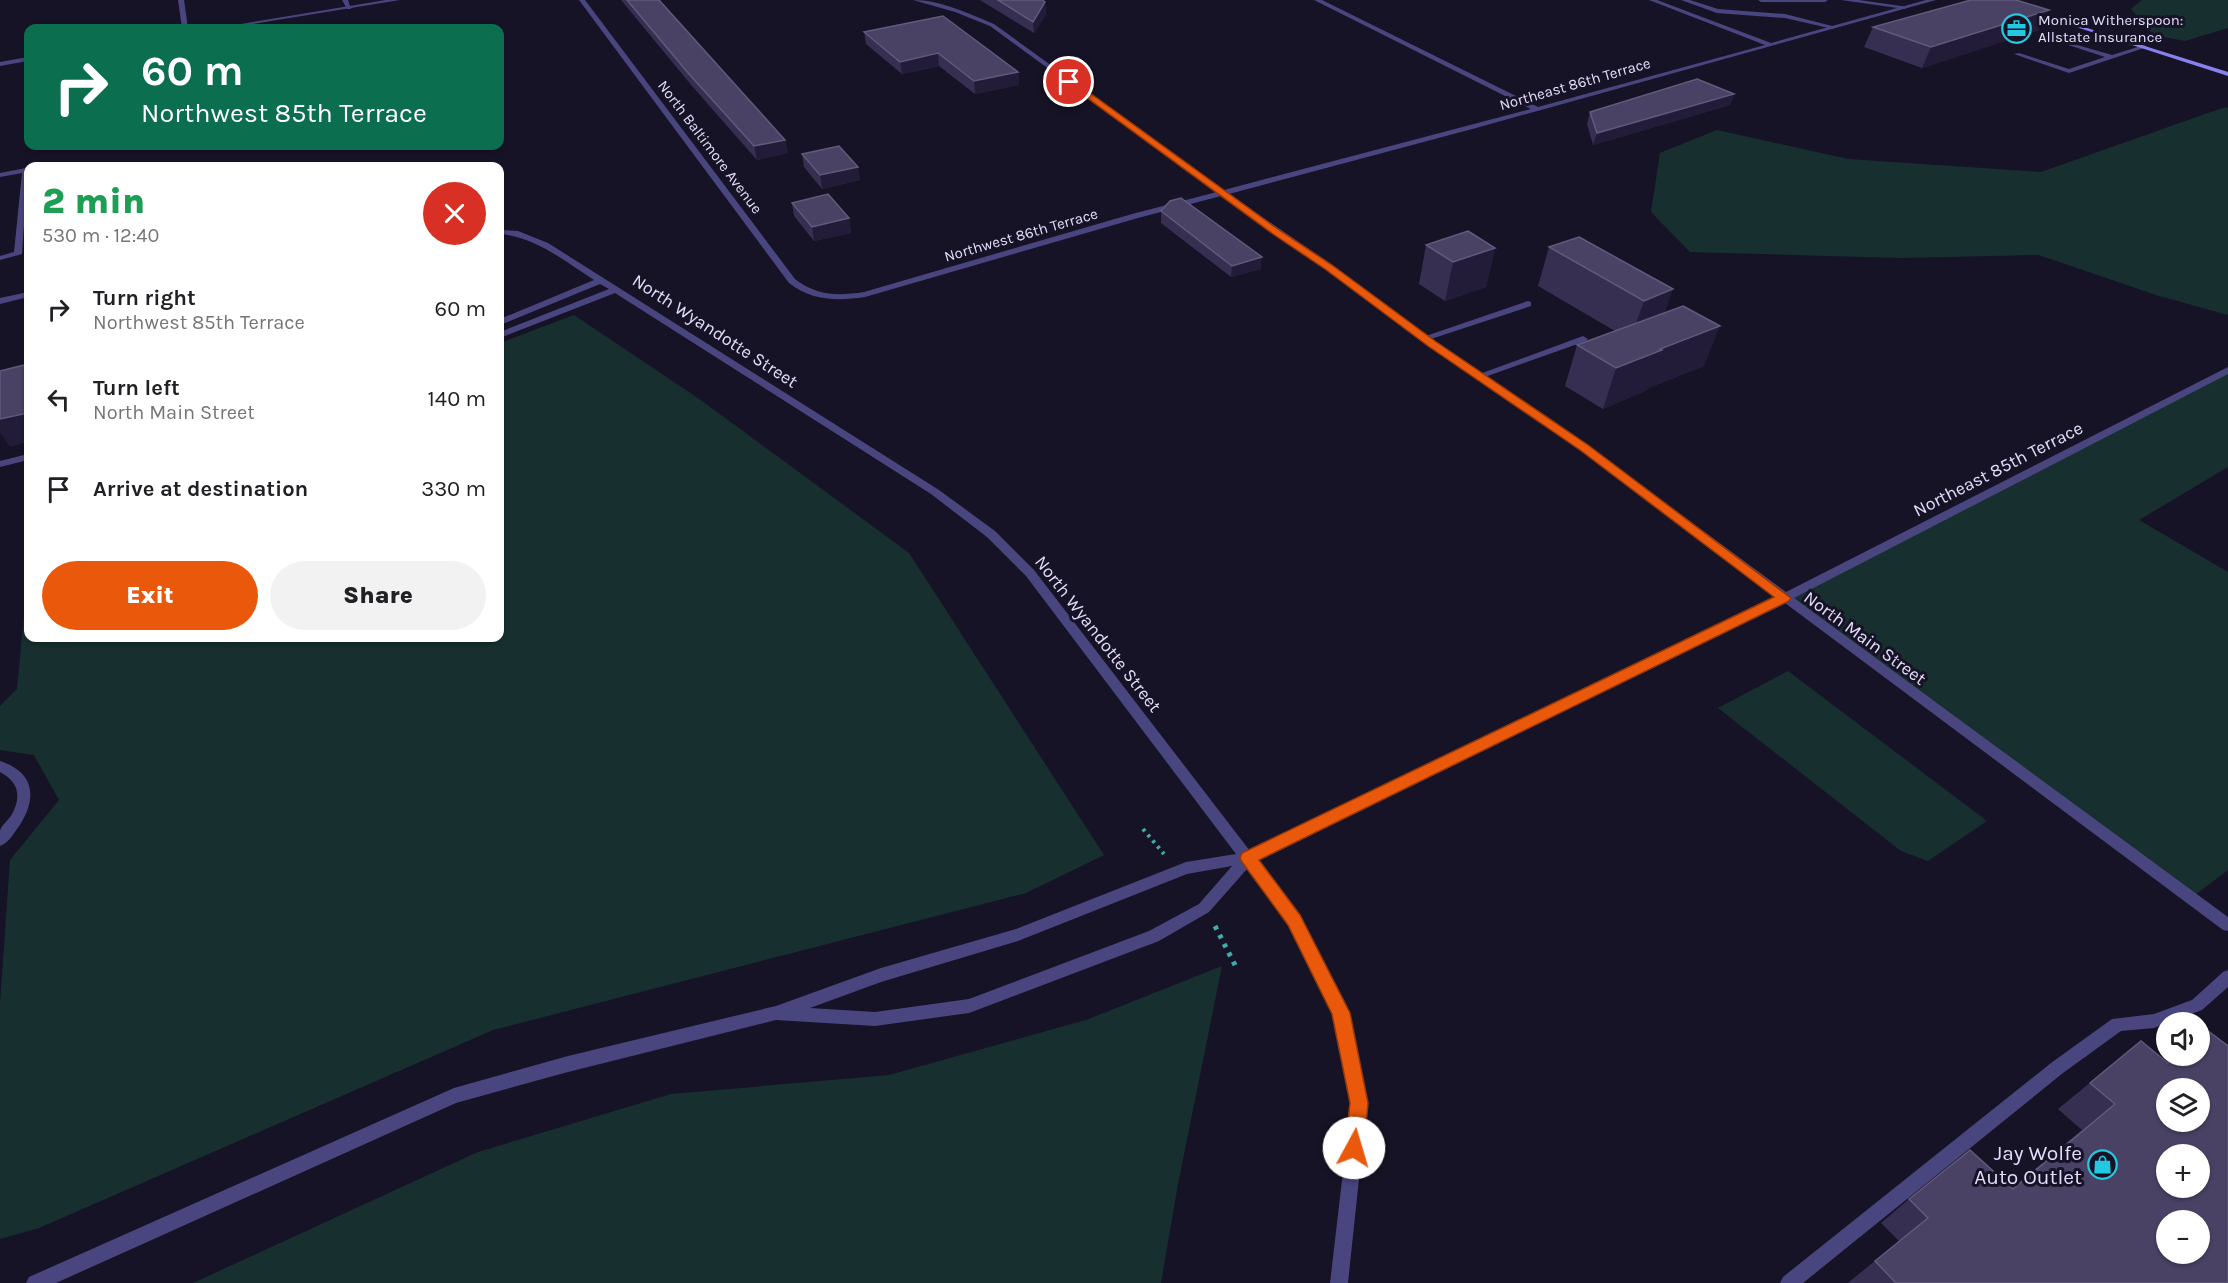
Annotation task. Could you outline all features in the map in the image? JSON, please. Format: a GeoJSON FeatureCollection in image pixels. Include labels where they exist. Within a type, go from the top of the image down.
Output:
{"type":"FeatureCollection","features":[{"type":"Feature","properties":{"kind":"main road"},"geometry":{"type":"LineString","coordinates":[[2026,9],[2228,74]]}},
{"type":"Feature","properties":{"kind":"street"},"geometry":{"type":"LineString","coordinates":[[181,0],[184,24]]}},
{"type":"Feature","properties":{"kind":"street"},"geometry":{"type":"LineString","coordinates":[[345,0],[349,8]]}},
{"type":"Feature","properties":{"kind":"street"},"geometry":{"type":"LineString","coordinates":[[246,24],[397,0]]}},
{"type":"Feature","properties":{"kind":"street","name":"North Baltimore Avenue"},"geometry":{"type":"LineString","coordinates":[[582,0],[792,281],[808,294],[825,297]]}},
{"type":"Feature","properties":{"kind":"street","name":"North Main Street"},"geometry":{"type":"LineString","coordinates":[[916,0],[957,11],[992,26],[1425,338],[1584,448],[2228,925]]}},
{"type":"Feature","properties":{"kind":"street"},"geometry":{"type":"LineString","coordinates":[[1317,0],[1536,109]]}},
{"type":"Feature","properties":{"kind":"street"},"geometry":{"type":"LineString","coordinates":[[1652,0],[1769,44]]}},
{"type":"Feature","properties":{"kind":"street"},"geometry":{"type":"LineString","coordinates":[[1684,0],[1717,11],[1785,16],[1833,27]]}},
{"type":"Feature","properties":{"kind":"street"},"geometry":{"type":"LineString","coordinates":[[1761,0],[1825,0]]}},
{"type":"Feature","properties":{"kind":"street"},"geometry":{"type":"LineString","coordinates":[[1844,0],[1905,7]]}},
{"type":"Feature","properties":{"kind":"street","name":"Northeast 86th Terrace"},"geometry":{"type":"LineString","coordinates":[[1224,194],[1933,0]]}},
{"type":"Feature","properties":{"kind":"street"},"geometry":{"type":"LineString","coordinates":[[2055,39],[2111,57]]}},
{"type":"Feature","properties":{"kind":"street"},"geometry":{"type":"LineString","coordinates":[[2017,54],[2069,71],[2144,47]]}},
{"type":"Feature","properties":{"kind":"street"},"geometry":{"type":"LineString","coordinates":[[0,64],[24,60]]}},
{"type":"Feature","properties":{"kind":"street"},"geometry":{"type":"LineString","coordinates":[[0,175],[24,170]]}},
{"type":"Feature","properties":{"kind":"street"},"geometry":{"type":"LineString","coordinates":[[0,258],[18,254],[24,191]]}},
{"type":"Feature","properties":{"kind":"street","name":"Northwest 86th Terrace"},"geometry":{"type":"LineString","coordinates":[[825,297],[865,294],[1058,238],[1224,194]]}},
{"type":"Feature","properties":{"kind":"street","name":"North Wyandotte Street"},"geometry":{"type":"LineString","coordinates":[[504,232],[545,245],[935,492],[991,534],[1030,573],[1294,920],[1341,1013],[1359,1103],[1340,1283]]}},
{"type":"Feature","properties":{"kind":"street"},"geometry":{"type":"LineString","coordinates":[[504,320],[602,280]]}},
{"type":"Feature","properties":{"kind":"street"},"geometry":{"type":"LineString","coordinates":[[504,333],[616,289]]}},
{"type":"Feature","properties":{"kind":"street"},"geometry":{"type":"LineString","coordinates":[[0,301],[24,296]]}},
{"type":"Feature","properties":{"kind":"street"},"geometry":{"type":"LineString","coordinates":[[1425,338],[1528,304]]}},
{"type":"Feature","properties":{"kind":"street"},"geometry":{"type":"LineString","coordinates":[[1479,376],[1583,339]]}},
{"type":"Feature","properties":{"kind":"street","name":"Northeast 85th Terrace"},"geometry":{"type":"LineString","coordinates":[[1248,858],[1784,598],[2228,370]]}},
{"type":"Feature","properties":{"kind":"street"},"geometry":{"type":"LineString","coordinates":[[0,464],[24,458]]}},
{"type":"Feature","properties":{"kind":"street"},"geometry":{"type":"LineString","coordinates":[[0,766],[12,771],[22,781],[25,794],[22,810],[0,840]]}},
{"type":"Feature","properties":{"kind":"street"},"geometry":{"type":"LineString","coordinates":[[35,1283],[454,1096],[568,1064],[776,1013],[881,975],[1018,935],[1186,868],[1248,858]]}},
{"type":"Feature","properties":{"kind":"street"},"geometry":{"type":"LineString","coordinates":[[776,1013],[874,1019],[969,1006],[1154,936],[1204,908],[1248,858]]}},
{"type":"Feature","properties":{"kind":"street"},"geometry":{"type":"LineString","coordinates":[[1795,1281],[2057,1068],[2118,1024],[2161,1019],[2197,1005],[2228,977]]}},
{"type":"Feature","properties":{"kind":"green space"},"geometry":{"type":"Polygon","coordinates":[[[2142,0],[2228,0],[2228,28],[2185,41],[2153,35],[2131,9],[2142,0]]]}},
{"type":"Feature","properties":{"kind":"green space"},"geometry":{"type":"Polygon","coordinates":[[[2225,107],[2228,108],[2228,315],[2156,295],[2039,255],[1900,258],[1690,252],[1651,212],[1660,153],[1717,130],[1848,159],[2041,172],[2225,107]]]}},
{"type":"Feature","properties":{"kind":"green space"},"geometry":{"type":"Polygon","coordinates":[[[574,315],[702,401],[909,553],[1104,855],[1026,893],[493,1030],[39,1228],[0,1239],[0,1004],[10,860],[59,800],[34,755],[0,750],[0,706],[17,689],[24,613],[24,642],[504,642],[504,341],[574,315]]]}},
{"type":"Feature","properties":{"kind":"green space"},"geometry":{"type":"Polygon","coordinates":[[[2228,371],[2228,467],[2139,520],[2228,572],[2228,870],[2191,898],[1784,598],[2228,371]]]}},
{"type":"Feature","properties":{"kind":"green space"},"geometry":{"type":"Polygon","coordinates":[[[1788,671],[1987,821],[1928,861],[1901,851],[1718,708],[1788,671]]]}},
{"type":"Feature","properties":{"kind":"green space"},"geometry":{"type":"Polygon","coordinates":[[[1222,966],[1178,1184],[1161,1283],[193,1283],[478,1152],[671,1094],[889,1075],[1086,1020],[1222,966]]]}},
{"type":"Feature","properties":{"kind":"building"},"geometry":{"type":"Polygon","coordinates":[[[627,0],[659,0],[785,140],[754,146],[627,0]]]}},
{"type":"Feature","properties":{"kind":"building"},"geometry":{"type":"Polygon","coordinates":[[[998,0],[1042,0],[1045,2],[1033,22],[998,0]]]}},
{"type":"Feature","properties":{"kind":"building"},"geometry":{"type":"Polygon","coordinates":[[[1971,0],[2016,0],[2049,10],[1931,47],[1873,27],[1971,0]]]}},
{"type":"Feature","properties":{"kind":"building"},"geometry":{"type":"Polygon","coordinates":[[[943,16],[1018,72],[974,81],[938,53],[900,62],[864,32],[943,16]]]}},
{"type":"Feature","properties":{"kind":"building"},"geometry":{"type":"Polygon","coordinates":[[[1697,79],[1734,94],[1597,133],[1590,112],[1697,79]]]}},
{"type":"Feature","properties":{"kind":"building"},"geometry":{"type":"Polygon","coordinates":[[[839,146],[858,167],[820,175],[802,154],[839,146]]]}},
{"type":"Feature","properties":{"kind":"building"},"geometry":{"type":"Polygon","coordinates":[[[828,194],[849,218],[812,227],[792,203],[828,194]]]}},
{"type":"Feature","properties":{"kind":"building"},"geometry":{"type":"Polygon","coordinates":[[[1181,198],[1262,257],[1232,266],[1161,211],[1170,201],[1181,198]]]}},
{"type":"Feature","properties":{"kind":"building"},"geometry":{"type":"Polygon","coordinates":[[[1468,231],[1495,248],[1453,262],[1426,245],[1468,231]]]}},
{"type":"Feature","properties":{"kind":"building"},"geometry":{"type":"Polygon","coordinates":[[[1579,237],[1673,289],[1644,301],[1549,247],[1579,237]]]}},
{"type":"Feature","properties":{"kind":"building"},"geometry":{"type":"Polygon","coordinates":[[[1683,306],[1720,326],[1616,368],[1577,345],[1683,306]]]}},
{"type":"Feature","properties":{"kind":"building"},"geometry":{"type":"Polygon","coordinates":[[[24,365],[24,414],[0,419],[0,371],[24,365]]]}},
{"type":"Feature","properties":{"kind":"building","name":"Jay Wolfe Auto Outlet"},"geometry":{"type":"Polygon","coordinates":[[[2210,1032],[2228,1046],[2228,1283],[1896,1283],[1875,1261],[1928,1218],[1909,1199],[1970,1150],[2013,1189],[2115,1104],[2090,1083],[2141,1041],[2156,1053],[2156,1066],[2210,1066],[2210,1032]]]}},
{"type":"Feature","properties":{"kind":"place","name":"Monica Witherspoon: Allstate Insurance"},"geometry":{"type":"Point","coordinates":[2017,29]}},
{"type":"Feature","properties":{"kind":"place","name":"Jay Wolfe Auto Outlet"},"geometry":{"type":"Point","coordinates":[2103,1165]}},
{"type":"Feature","properties":{"kind":"route"},"geometry":{"type":"LineString","coordinates":[[1069,82],[1276,232],[1329,267],[1432,344],[1584,448],[1784,598],[1248,858],[1294,920],[1341,1013],[1359,1103],[1354,1148]]}}]}
